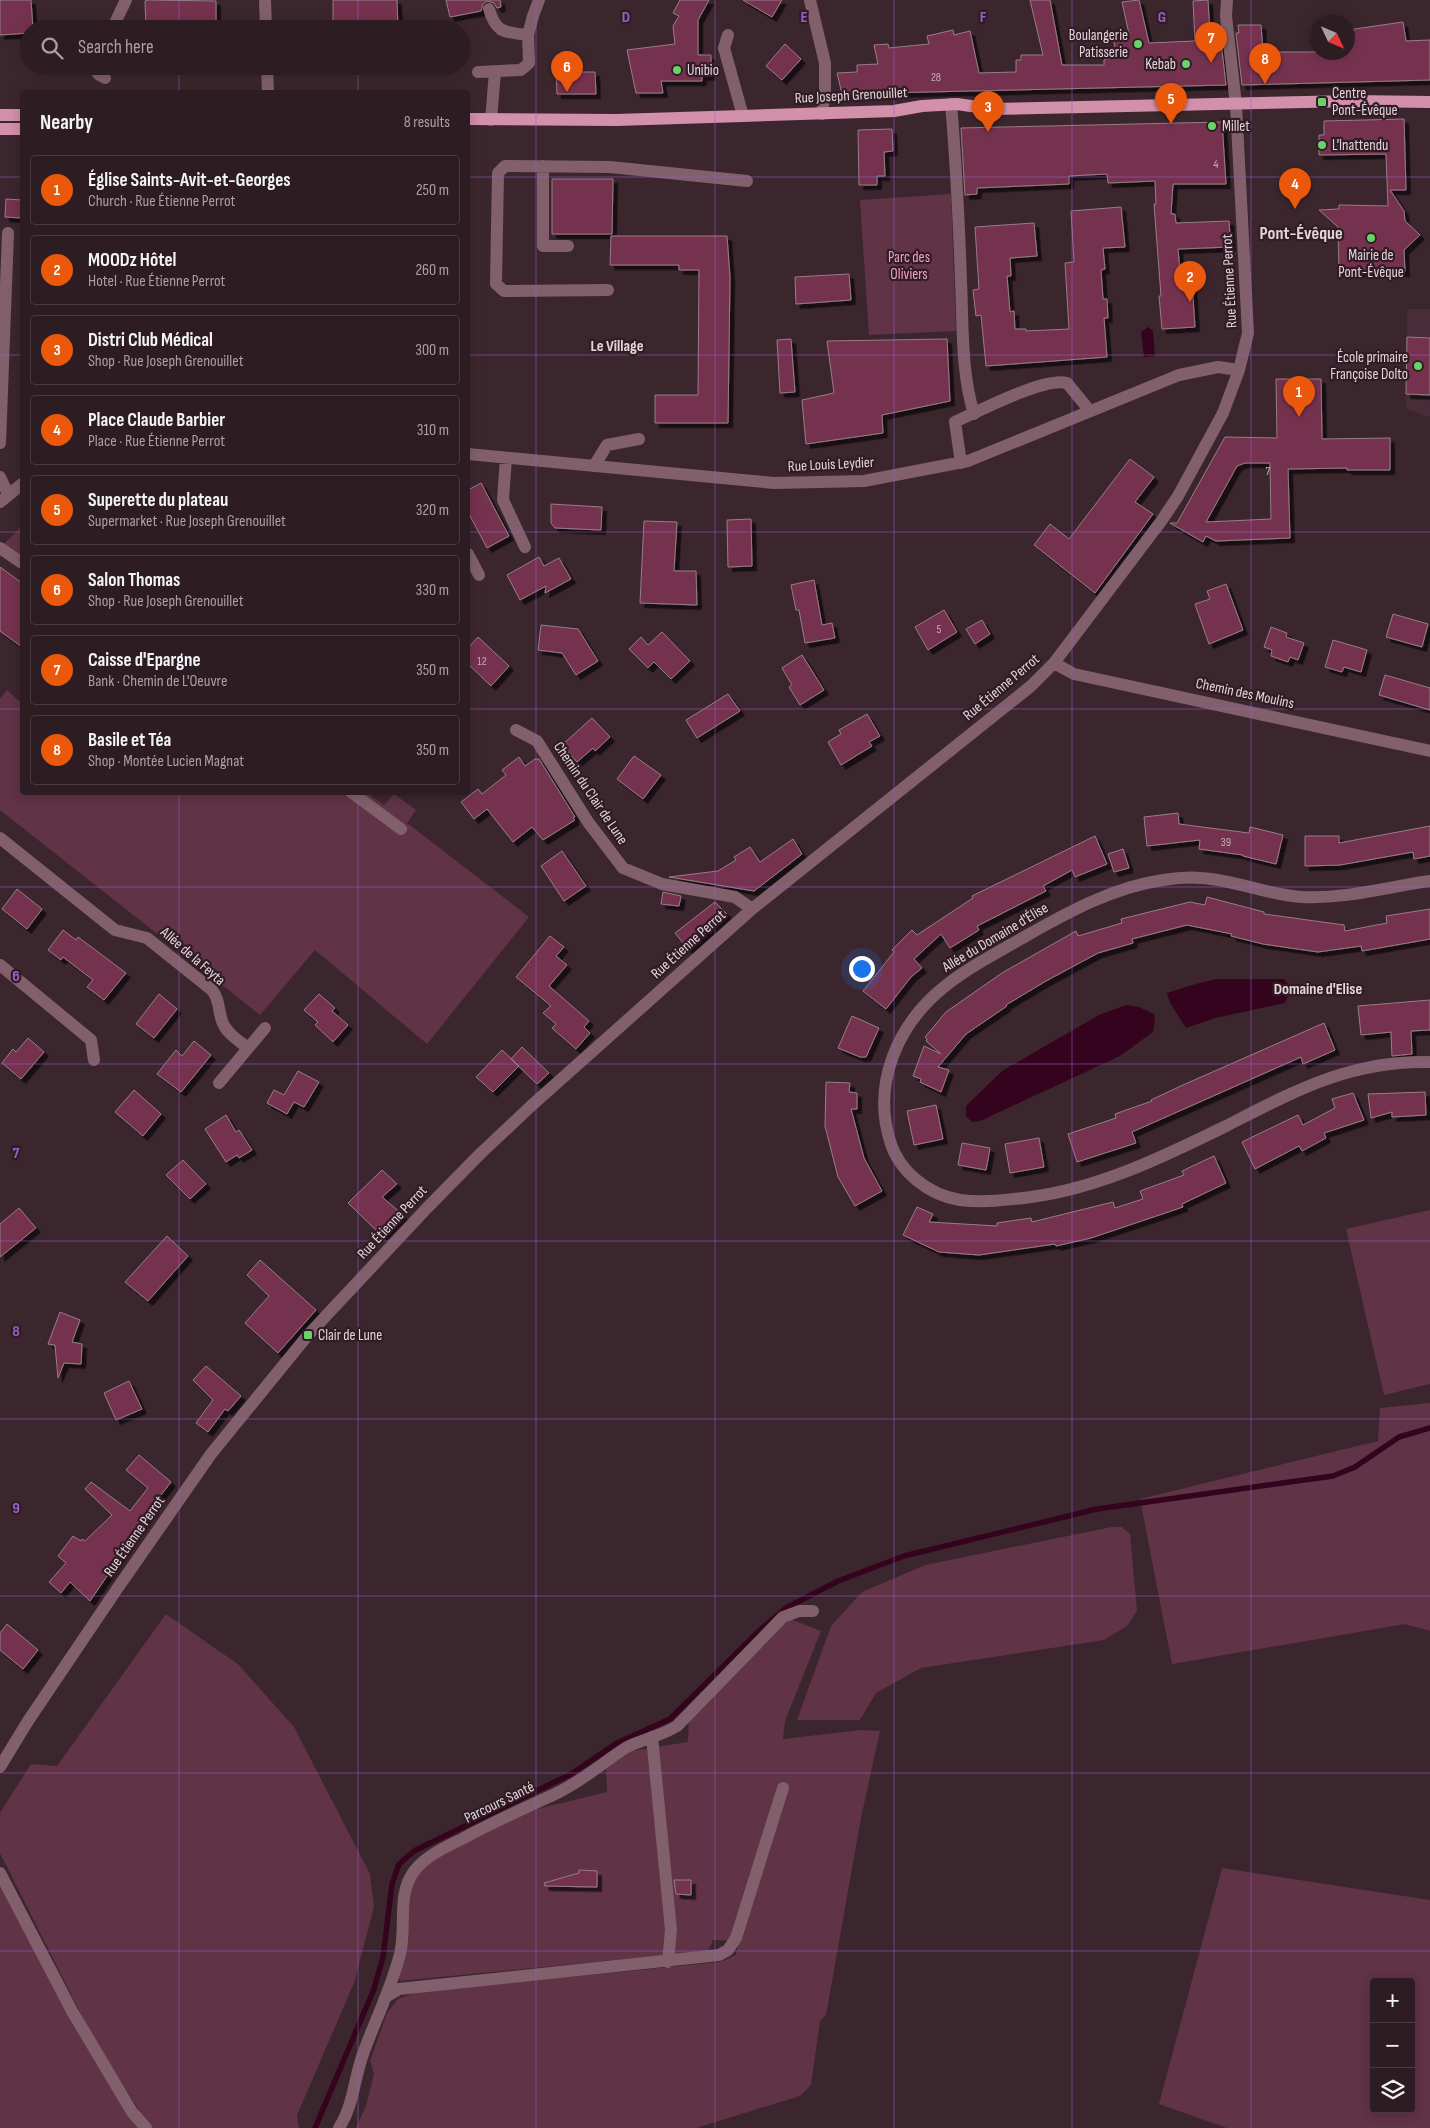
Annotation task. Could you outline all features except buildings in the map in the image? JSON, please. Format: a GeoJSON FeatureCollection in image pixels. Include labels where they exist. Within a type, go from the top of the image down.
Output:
{"type":"FeatureCollection","features":[{"type":"Feature","properties":{"kind":"main road","name":"Rue Joseph Grenouillet"},"geometry":{"type":"LineString","coordinates":[[470,119],[616,120],[822,114],[894,111],[922,106],[951,104],[992,109],[1353,101],[1430,102]]}},
{"type":"Feature","properties":{"kind":"main road"},"geometry":{"type":"LineString","coordinates":[[0,115],[20,115]]}},
{"type":"Feature","properties":{"kind":"main road"},"geometry":{"type":"LineString","coordinates":[[0,129],[20,129]]}},
{"type":"Feature","properties":{"kind":"street"},"geometry":{"type":"LineString","coordinates":[[116,20],[126,0]]}},
{"type":"Feature","properties":{"kind":"street"},"geometry":{"type":"LineString","coordinates":[[265,0],[266,20]]}},
{"type":"Feature","properties":{"kind":"street"},"geometry":{"type":"LineString","coordinates":[[478,72],[521,70],[527,68],[530,63],[528,35],[532,16],[539,0]]}},
{"type":"Feature","properties":{"kind":"street"},"geometry":{"type":"LineString","coordinates":[[810,0],[825,63],[825,89],[822,114]]}},
{"type":"Feature","properties":{"kind":"street","name":"Rue Étienne Perrot"},"geometry":{"type":"LineString","coordinates":[[0,1767],[28,1721],[186,1488],[248,1407],[308,1335],[480,1154],[752,908],[840,836],[1005,708],[1054,663],[1162,520],[1178,496],[1223,413],[1239,370],[1248,333],[1236,105],[1226,16],[1227,0]]}},
{"type":"Feature","properties":{"kind":"street"},"geometry":{"type":"LineString","coordinates":[[489,9],[492,21],[499,29],[528,35]]}},
{"type":"Feature","properties":{"kind":"street"},"geometry":{"type":"LineString","coordinates":[[728,35],[724,48],[744,116]]}},
{"type":"Feature","properties":{"kind":"street"},"geometry":{"type":"LineString","coordinates":[[491,120],[494,72]]}},
{"type":"Feature","properties":{"kind":"street"},"geometry":{"type":"LineString","coordinates":[[100,75],[104,78]]}},
{"type":"Feature","properties":{"kind":"street"},"geometry":{"type":"LineString","coordinates":[[267,75],[268,90]]}},
{"type":"Feature","properties":{"kind":"street"},"geometry":{"type":"LineString","coordinates":[[951,104],[957,172],[966,376],[968,394],[974,414]]}},
{"type":"Feature","properties":{"kind":"street"},"geometry":{"type":"LineString","coordinates":[[608,290],[504,290],[496,284],[498,173],[505,166],[610,167],[747,181]]}},
{"type":"Feature","properties":{"kind":"street"},"geometry":{"type":"LineString","coordinates":[[543,166],[543,246],[568,246]]}},
{"type":"Feature","properties":{"kind":"street"},"geometry":{"type":"LineString","coordinates":[[0,443],[2,350],[8,233]]}},
{"type":"Feature","properties":{"kind":"street","name":"Rue Louis Leydier"},"geometry":{"type":"LineString","coordinates":[[470,454],[774,483],[864,481],[960,463],[1179,375],[1218,367],[1239,370]]}},
{"type":"Feature","properties":{"kind":"street"},"geometry":{"type":"LineString","coordinates":[[960,463],[955,422],[1045,383],[1061,381],[1067,383],[1090,411]]}},
{"type":"Feature","properties":{"kind":"street"},"geometry":{"type":"LineString","coordinates":[[594,466],[607,445],[639,438]]}},
{"type":"Feature","properties":{"kind":"street"},"geometry":{"type":"LineString","coordinates":[[506,458],[503,500],[525,547]]}},
{"type":"Feature","properties":{"kind":"street"},"geometry":{"type":"LineString","coordinates":[[0,477],[4,498],[20,486]]}},
{"type":"Feature","properties":{"kind":"street"},"geometry":{"type":"LineString","coordinates":[[0,548],[20,562]]}},
{"type":"Feature","properties":{"kind":"street"},"geometry":{"type":"LineString","coordinates":[[470,558],[479,575]]}},
{"type":"Feature","properties":{"kind":"street","name":"Chemin des Moulins"},"geometry":{"type":"LineString","coordinates":[[1054,663],[1074,674],[1430,750]]}},
{"type":"Feature","properties":{"kind":"street","name":"Chemin du Clair de Lune"},"geometry":{"type":"LineString","coordinates":[[516,730],[537,741],[588,822],[623,868],[662,884],[735,897],[752,908]]}},
{"type":"Feature","properties":{"kind":"street"},"geometry":{"type":"LineString","coordinates":[[355,795],[401,828]]}},
{"type":"Feature","properties":{"kind":"street","name":"Allée de la Feyta"},"geometry":{"type":"LineString","coordinates":[[0,838],[116,930],[147,938],[212,990],[217,997],[222,1021],[226,1029],[248,1048]]}},
{"type":"Feature","properties":{"kind":"street","name":"Allée du Domaine d'Élise"},"geometry":{"type":"LineString","coordinates":[[1430,881],[1359,894],[1330,897],[1281,895],[1222,880],[1181,878],[1135,886],[1103,898],[1041,927],[987,958],[942,989],[927,1004],[913,1020],[890,1063],[884,1087],[884,1119],[892,1150],[899,1163],[926,1187],[942,1195],[958,1199],[999,1202],[1075,1188],[1158,1159],[1268,1104],[1339,1073],[1394,1063],[1430,1062]]}},
{"type":"Feature","properties":{"kind":"street"},"geometry":{"type":"LineString","coordinates":[[0,965],[91,1040],[94,1060]]}},
{"type":"Feature","properties":{"kind":"street"},"geometry":{"type":"LineString","coordinates":[[220,1083],[265,1028]]}},
{"type":"Feature","properties":{"kind":"street","name":"Parcours Santé"},"geometry":{"type":"LineString","coordinates":[[339,2128],[346,2116],[362,2056],[387,1996],[400,1952],[405,1893],[409,1879],[416,1869],[430,1856],[444,1848],[558,1792],[627,1747],[664,1734],[677,1726],[783,1617],[799,1611],[813,1611]]}},
{"type":"Feature","properties":{"kind":"street"},"geometry":{"type":"LineString","coordinates":[[652,1737],[671,1930],[668,1962]]}},
{"type":"Feature","properties":{"kind":"street"},"geometry":{"type":"LineString","coordinates":[[387,1996],[399,1989],[668,1962],[719,1955],[728,1950],[736,1938],[783,1788]]}},
{"type":"Feature","properties":{"kind":"street"},"geometry":{"type":"LineString","coordinates":[[0,1874],[72,2011],[132,2112],[146,2128]]}},
{"type":"Feature","properties":{"kind":"shaded area","name":"École primaire Françoise Dolto"},"geometry":{"type":"Polygon","coordinates":[[[1407,309],[1430,309],[1430,417],[1406,409],[1407,309]]]}},
{"type":"Feature","properties":{"kind":"shaded area"},"geometry":{"type":"Polygon","coordinates":[[[1148,327],[1153,331],[1155,356],[1144,357],[1141,332],[1148,327]]]}},
{"type":"Feature","properties":{"kind":"shaded area"},"geometry":{"type":"Polygon","coordinates":[[[1216,979],[1284,979],[1291,988],[1285,1003],[1215,1018],[1186,1028],[1170,1003],[1167,993],[1216,979]]]}},
{"type":"Feature","properties":{"kind":"shaded area"},"geometry":{"type":"Polygon","coordinates":[[[1126,1005],[1139,1007],[1154,1014],[1155,1021],[1153,1032],[1120,1056],[980,1121],[972,1122],[966,1116],[966,1106],[1002,1071],[1099,1015],[1126,1005]]]}},
{"type":"Feature","properties":{"kind":"green space","name":"Parc des Oliviers"},"geometry":{"type":"Polygon","coordinates":[[[951,194],[956,331],[869,335],[860,200],[951,194]]]}},
{"type":"Feature","properties":{"kind":"green space"},"geometry":{"type":"Polygon","coordinates":[[[20,528],[20,555],[4,544],[20,528]]]}},
{"type":"Feature","properties":{"kind":"green space"},"geometry":{"type":"Polygon","coordinates":[[[7,690],[19,701],[20,700],[20,795],[370,795],[384,805],[393,795],[395,795],[416,810],[407,823],[529,917],[427,1044],[315,950],[260,1015],[0,810],[0,699],[7,690]]]}},
{"type":"Feature","properties":{"kind":"green space"},"geometry":{"type":"Polygon","coordinates":[[[1430,1210],[1430,1384],[1384,1395],[1346,1229],[1430,1210]]]}},
{"type":"Feature","properties":{"kind":"green space"},"geometry":{"type":"Polygon","coordinates":[[[1430,1403],[1430,1631],[1405,1624],[1172,1664],[1140,1499],[1378,1441],[1380,1408],[1430,1403]]]}},
{"type":"Feature","properties":{"kind":"green space"},"geometry":{"type":"Polygon","coordinates":[[[1112,1527],[1122,1527],[1130,1534],[1137,1611],[1127,1626],[1104,1640],[921,1668],[876,1693],[860,1720],[797,1720],[831,1626],[862,1592],[925,1565],[1112,1527]]]}},
{"type":"Feature","properties":{"kind":"green space"},"geometry":{"type":"Polygon","coordinates":[[[166,1614],[239,1665],[294,1727],[370,1874],[374,1907],[354,1983],[297,2115],[299,2128],[143,2128],[139,2110],[93,2038],[0,1853],[0,1813],[31,1764],[57,1766],[166,1614]]]}},
{"type":"Feature","properties":{"kind":"green space"},"geometry":{"type":"Polygon","coordinates":[[[790,1619],[821,1631],[785,1721],[783,1739],[861,1730],[880,1731],[861,1818],[826,2015],[820,2021],[811,2085],[800,2096],[696,2128],[356,2128],[366,2106],[374,2074],[370,2061],[387,2013],[398,1999],[416,1992],[720,1962],[736,1955],[739,1941],[713,1940],[708,1951],[399,1981],[405,1949],[409,1892],[418,1873],[429,1862],[529,1811],[607,1792],[606,1769],[632,1751],[688,1742],[689,1720],[790,1619]]]}},
{"type":"Feature","properties":{"kind":"green space"},"geometry":{"type":"Polygon","coordinates":[[[1222,1868],[1430,1900],[1430,2128],[1227,2128],[1159,2104],[1222,1868]]]}},
{"type":"Feature","properties":{"kind":"green space"},"geometry":{"type":"Polygon","coordinates":[[[0,1884],[141,2128],[0,2128],[0,1884]]]}},
{"type":"Feature","properties":{"kind":"waterway"},"geometry":{"type":"LineString","coordinates":[[315,2128],[374,1989],[383,1957],[392,1884],[399,1864],[414,1851],[571,1774],[617,1743],[670,1719],[760,1630],[786,1608],[838,1581],[904,1556],[1097,1509],[1333,1476],[1355,1467],[1399,1437],[1430,1428]]}},
{"type":"Feature","properties":{"kind":"place","name":"Boulangerie Patisserie"},"geometry":{"type":"Point","coordinates":[1138,44]}},
{"type":"Feature","properties":{"kind":"place","name":"Caisse d'Epargne"},"geometry":{"type":"Point","coordinates":[1211,63]}},
{"type":"Feature","properties":{"kind":"place","name":"Kebab"},"geometry":{"type":"Point","coordinates":[1186,64]}},
{"type":"Feature","properties":{"kind":"place","name":"Unibio"},"geometry":{"type":"Point","coordinates":[677,70]}},
{"type":"Feature","properties":{"kind":"place","name":"Basile et Téa"},"geometry":{"type":"Point","coordinates":[1265,84]}},
{"type":"Feature","properties":{"kind":"place","name":"Salon Thomas"},"geometry":{"type":"Point","coordinates":[567,92]}},
{"type":"Feature","properties":{"kind":"place","name":"Centre Pont-Évêque"},"geometry":{"type":"Point","coordinates":[1322,102]}},
{"type":"Feature","properties":{"kind":"place","name":"Superette du plateau"},"geometry":{"type":"Point","coordinates":[1171,124]}},
{"type":"Feature","properties":{"kind":"place","name":"Millet"},"geometry":{"type":"Point","coordinates":[1212,126]}},
{"type":"Feature","properties":{"kind":"place","name":"Distri Club Médical"},"geometry":{"type":"Point","coordinates":[988,132]}},
{"type":"Feature","properties":{"kind":"place","name":"L'Inattendu"},"geometry":{"type":"Point","coordinates":[1322,145]}},
{"type":"Feature","properties":{"kind":"place","name":"Place Claude Barbier"},"geometry":{"type":"Point","coordinates":[1295,209]}},
{"type":"Feature","properties":{"kind":"place","name":"Mairie de Pont-Évêque"},"geometry":{"type":"Point","coordinates":[1371,238]}},
{"type":"Feature","properties":{"kind":"place","name":"MOODz Hôtel"},"geometry":{"type":"Point","coordinates":[1190,302]}},
{"type":"Feature","properties":{"kind":"place","name":"École primaire Françoise Dolto"},"geometry":{"type":"Point","coordinates":[1418,366]}},
{"type":"Feature","properties":{"kind":"place","name":"Église Saints-Avit-et-Georges"},"geometry":{"type":"Point","coordinates":[1299,417]}},
{"type":"Feature","properties":{"kind":"place","name":"Clair de Lune"},"geometry":{"type":"Point","coordinates":[308,1335]}},
{"type":"Feature","properties":{"kind":"district","name":"Pont-Évêque"},"geometry":{"type":"Point","coordinates":[1301,233]}},
{"type":"Feature","properties":{"kind":"district","name":"Le Village"},"geometry":{"type":"Point","coordinates":[617,345]}},
{"type":"Feature","properties":{"kind":"district","name":"Domaine d'Elise"},"geometry":{"type":"Point","coordinates":[1318,988]}}]}
